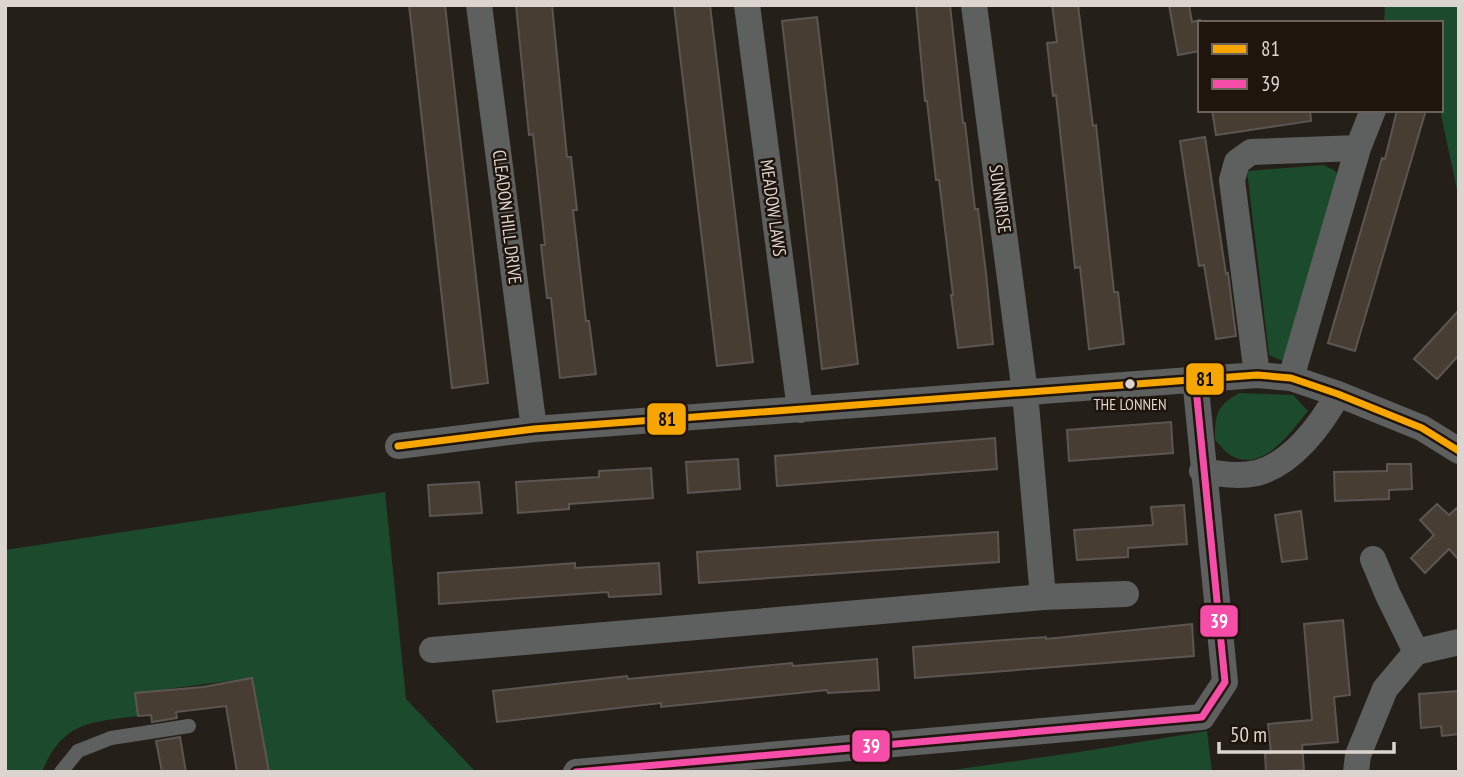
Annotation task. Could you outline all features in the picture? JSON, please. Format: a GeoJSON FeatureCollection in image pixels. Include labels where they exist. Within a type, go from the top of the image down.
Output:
{"type":"FeatureCollection","features":[{"type":"Feature","properties":{"kind":"street","name":"CLEADON HILL DRIVE"},"geometry":{"type":"LineString","coordinates":[[479,5],[534,429]]}},
{"type":"Feature","properties":{"kind":"street","name":"MEADOW LAWS"},"geometry":{"type":"LineString","coordinates":[[747,5],[800,410]]}},
{"type":"Feature","properties":{"kind":"street","name":"SUNNIRISE"},"geometry":{"type":"LineString","coordinates":[[974,5],[1025,393],[1043,597]]}},
{"type":"Feature","properties":{"kind":"street"},"geometry":{"type":"LineString","coordinates":[[1291,378],[1358,148],[1372,112]]}},
{"type":"Feature","properties":{"kind":"street"},"geometry":{"type":"LineString","coordinates":[[1257,375],[1232,180],[1237,162],[1251,152],[1358,148]]}},
{"type":"Feature","properties":{"kind":"street"},"geometry":{"type":"LineString","coordinates":[[398,446],[534,429],[1257,375],[1291,378],[1338,394],[1422,428],[1459,451]]}},
{"type":"Feature","properties":{"kind":"street"},"geometry":{"type":"LineString","coordinates":[[576,772],[1202,717],[1225,682],[1202,471],[1195,378]]}},
{"type":"Feature","properties":{"kind":"street"},"geometry":{"type":"LineString","coordinates":[[1202,471],[1227,476],[1256,473],[1273,466],[1304,442],[1338,394]]}},
{"type":"Feature","properties":{"kind":"street"},"geometry":{"type":"LineString","coordinates":[[1373,559],[1416,652]]}},
{"type":"Feature","properties":{"kind":"street"},"geometry":{"type":"LineString","coordinates":[[432,650],[1043,597],[1126,594]]}},
{"type":"Feature","properties":{"kind":"street"},"geometry":{"type":"LineString","coordinates":[[1356,772],[1358,755],[1385,690],[1416,652],[1459,642]]}},
{"type":"Feature","properties":{"kind":"lane"},"geometry":{"type":"LineString","coordinates":[[61,772],[78,751],[111,738],[189,726]]}},
{"type":"Feature","properties":{"kind":"green space"},"geometry":{"type":"Polygon","coordinates":[[[1385,5],[1459,5],[1459,199],[1440,112],[1443,112],[1443,21],[1384,21],[1385,5]]]}},
{"type":"Feature","properties":{"kind":"green space"},"geometry":{"type":"Polygon","coordinates":[[[1323,165],[1334,170],[1340,177],[1286,362],[1269,355],[1247,171],[1323,165]]]}},
{"type":"Feature","properties":{"kind":"green space"},"geometry":{"type":"Polygon","coordinates":[[[1239,393],[1293,395],[1308,411],[1285,439],[1266,455],[1244,460],[1230,455],[1215,440],[1218,412],[1239,393]]]}},
{"type":"Feature","properties":{"kind":"green space"},"geometry":{"type":"Polygon","coordinates":[[[385,492],[406,699],[475,771],[269,772],[252,678],[136,693],[138,716],[92,723],[69,734],[50,755],[42,772],[5,772],[5,550],[385,492]]]}},
{"type":"Feature","properties":{"kind":"green space"},"geometry":{"type":"Polygon","coordinates":[[[1207,731],[1212,772],[945,771],[1079,752],[1207,731]]]}},
{"type":"Feature","properties":{"kind":"building"},"geometry":{"type":"Polygon","coordinates":[[[409,5],[445,5],[488,383],[452,388],[409,5]]]}},
{"type":"Feature","properties":{"kind":"building"},"geometry":{"type":"Polygon","coordinates":[[[516,5],[552,5],[567,157],[571,157],[577,210],[573,210],[586,321],[589,321],[596,374],[560,378],[551,298],[547,298],[541,245],[545,245],[533,134],[529,135],[516,5]]]}},
{"type":"Feature","properties":{"kind":"building"},"geometry":{"type":"Polygon","coordinates":[[[674,5],[710,5],[753,362],[717,366],[674,5]]]}},
{"type":"Feature","properties":{"kind":"building"},"geometry":{"type":"Polygon","coordinates":[[[916,5],[950,5],[963,123],[975,209],[978,209],[993,344],[958,348],[939,180],[936,180],[925,101],[916,5]]]}},
{"type":"Feature","properties":{"kind":"building"},"geometry":{"type":"Polygon","coordinates":[[[1052,5],[1078,5],[1093,126],[1096,125],[1114,292],[1118,292],[1124,344],[1089,349],[1080,267],[1075,268],[1056,95],[1053,96],[1047,43],[1057,42],[1052,5]]]}},
{"type":"Feature","properties":{"kind":"building"},"geometry":{"type":"Polygon","coordinates":[[[1169,5],[1189,5],[1192,22],[1200,20],[1198,51],[1178,55],[1169,5]]]}},
{"type":"Feature","properties":{"kind":"building"},"geometry":{"type":"Polygon","coordinates":[[[817,17],[858,364],[822,369],[782,21],[817,17]]]}},
{"type":"Feature","properties":{"kind":"building"},"geometry":{"type":"Polygon","coordinates":[[[1212,112],[1310,112],[1311,121],[1216,135],[1212,112]]]}},
{"type":"Feature","properties":{"kind":"building"},"geometry":{"type":"Polygon","coordinates":[[[1397,112],[1425,112],[1355,351],[1328,343],[1382,158],[1385,159],[1397,112]]]}},
{"type":"Feature","properties":{"kind":"building"},"geometry":{"type":"Polygon","coordinates":[[[1205,137],[1236,336],[1216,339],[1204,265],[1199,266],[1180,141],[1205,137]]]}},
{"type":"Feature","properties":{"kind":"building"},"geometry":{"type":"Polygon","coordinates":[[[1459,310],[1459,355],[1437,379],[1414,359],[1459,310]]]}},
{"type":"Feature","properties":{"kind":"building"},"geometry":{"type":"Polygon","coordinates":[[[1171,422],[1173,453],[1069,461],[1067,430],[1171,422]]]}},
{"type":"Feature","properties":{"kind":"building"},"geometry":{"type":"Polygon","coordinates":[[[995,438],[997,469],[777,486],[775,456],[995,438]]]}},
{"type":"Feature","properties":{"kind":"building"},"geometry":{"type":"Polygon","coordinates":[[[738,459],[740,489],[688,493],[686,462],[738,459]]]}},
{"type":"Feature","properties":{"kind":"building"},"geometry":{"type":"Polygon","coordinates":[[[1387,464],[1411,464],[1412,489],[1389,490],[1389,499],[1335,501],[1334,472],[1387,471],[1387,464]]]}},
{"type":"Feature","properties":{"kind":"building"},"geometry":{"type":"Polygon","coordinates":[[[651,468],[653,498],[569,504],[569,509],[518,513],[516,482],[599,477],[599,471],[651,468]]]}},
{"type":"Feature","properties":{"kind":"building"},"geometry":{"type":"Polygon","coordinates":[[[479,482],[482,513],[430,516],[428,485],[479,482]]]}},
{"type":"Feature","properties":{"kind":"building"},"geometry":{"type":"Polygon","coordinates":[[[1437,504],[1449,515],[1459,506],[1459,560],[1449,549],[1425,573],[1411,558],[1434,535],[1420,520],[1437,504]]]}},
{"type":"Feature","properties":{"kind":"building"},"geometry":{"type":"Polygon","coordinates":[[[1184,505],[1187,544],[1128,548],[1128,557],[1077,560],[1074,530],[1153,525],[1151,507],[1184,505]]]}},
{"type":"Feature","properties":{"kind":"building"},"geometry":{"type":"Polygon","coordinates":[[[1301,511],[1307,559],[1282,562],[1275,515],[1301,511]]]}},
{"type":"Feature","properties":{"kind":"building"},"geometry":{"type":"Polygon","coordinates":[[[998,532],[999,562],[699,583],[697,552],[998,532]]]}},
{"type":"Feature","properties":{"kind":"building"},"geometry":{"type":"Polygon","coordinates":[[[575,563],[575,568],[659,563],[661,594],[609,597],[608,592],[439,604],[438,573],[575,563]]]}},
{"type":"Feature","properties":{"kind":"building"},"geometry":{"type":"Polygon","coordinates":[[[1343,620],[1350,695],[1334,697],[1338,742],[1302,745],[1304,770],[1266,772],[1265,753],[1271,753],[1268,724],[1312,720],[1304,624],[1343,620]]]}},
{"type":"Feature","properties":{"kind":"building"},"geometry":{"type":"Polygon","coordinates":[[[1192,624],[1194,656],[915,678],[913,647],[1046,639],[1192,624]]]}},
{"type":"Feature","properties":{"kind":"building"},"geometry":{"type":"Polygon","coordinates":[[[877,659],[879,690],[828,693],[827,690],[661,707],[661,703],[497,722],[493,691],[627,676],[628,679],[792,663],[793,666],[877,659]]]}},
{"type":"Feature","properties":{"kind":"building"},"geometry":{"type":"Polygon","coordinates":[[[252,678],[269,772],[237,772],[226,706],[176,712],[177,718],[152,722],[151,715],[138,716],[135,693],[203,687],[252,678]]]}},
{"type":"Feature","properties":{"kind":"building"},"geometry":{"type":"Polygon","coordinates":[[[1459,691],[1459,734],[1442,736],[1441,726],[1421,728],[1419,694],[1459,691]]]}},
{"type":"Feature","properties":{"kind":"building"},"geometry":{"type":"Polygon","coordinates":[[[180,737],[186,772],[162,772],[156,741],[180,737]]]}},
{"type":"Feature","properties":{"kind":"transit line","name":"81"},"geometry":{"type":"LineString","coordinates":[[398,446],[534,429],[1257,375],[1291,378],[1338,394],[1422,428],[1459,451]]}},
{"type":"Feature","properties":{"kind":"transit line","name":"39"},"geometry":{"type":"LineString","coordinates":[[576,772],[1202,717],[1225,682],[1195,378]]}},
{"type":"Feature","properties":{"kind":"place","name":"THE LONNEN"},"geometry":{"type":"Point","coordinates":[1130,384]}}]}
